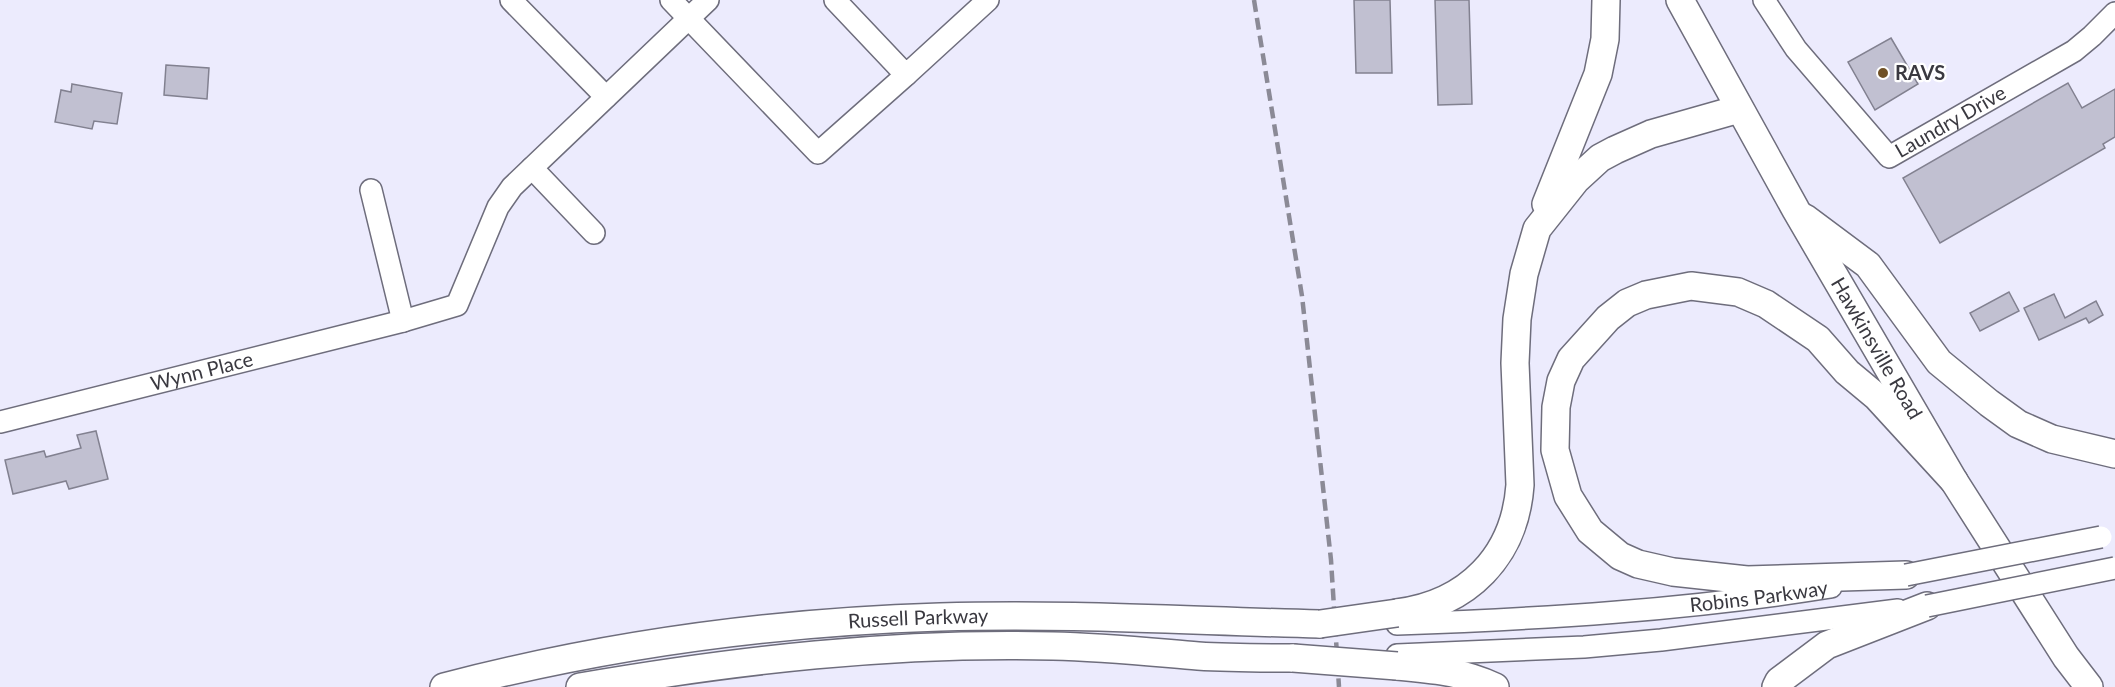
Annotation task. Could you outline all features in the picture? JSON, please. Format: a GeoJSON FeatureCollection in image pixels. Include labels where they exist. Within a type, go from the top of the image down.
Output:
{"type":"FeatureCollection","features":[{"type":"Feature","properties":{"kind":"main road","name":"Russell Parkway"},"geometry":{"type":"LineString","coordinates":[[444,687],[595,654],[797,626],[939,617],[1018,616],[1320,624],[1397,619],[1438,603],[1475,581],[1497,556],[1511,531],[1519,503],[1515,363],[1517,319],[1524,274],[1537,229],[1598,74],[1605,39],[1606,0]]}},
{"type":"Feature","properties":{"kind":"main road","name":"Hawkinsville Road"},"geometry":{"type":"LineString","coordinates":[[1680,0],[1796,210],[1954,481],[2066,657],[2089,687]]}},
{"type":"Feature","properties":{"kind":"main road"},"geometry":{"type":"LineString","coordinates":[[1537,229],[1570,187],[1600,158],[1652,134],[1739,109]]}},
{"type":"Feature","properties":{"kind":"main road"},"geometry":{"type":"LineString","coordinates":[[1796,210],[1868,265],[1939,362],[1989,403],[2018,424],[2052,439],[2115,454]]}},
{"type":"Feature","properties":{"kind":"main road"},"geometry":{"type":"LineString","coordinates":[[1906,575],[1747,580],[1673,572],[1638,564],[1620,556],[1590,531],[1568,496],[1555,450],[1556,407],[1561,381],[1571,359],[1608,318],[1627,303],[1646,295],[1691,286],[1738,292],[1766,304],[1818,339],[1847,372],[1877,397],[1954,481]]}},
{"type":"Feature","properties":{"kind":"main road"},"geometry":{"type":"LineString","coordinates":[[1776,687],[1779,681],[1827,645],[1928,606]]}},
{"type":"Feature","properties":{"kind":"main road","name":"Russell Parkway"},"geometry":{"type":"LineString","coordinates":[[580,687],[766,659],[833,652],[944,646],[1054,646],[1202,656],[1397,660],[1455,673],[1495,687]]}},
{"type":"Feature","properties":{"kind":"main road"},"geometry":{"type":"LineString","coordinates":[[2066,657],[2073,687]]}},
{"type":"Feature","properties":{"kind":"street"},"geometry":{"type":"LineString","coordinates":[[512,0],[606,97]]}},
{"type":"Feature","properties":{"kind":"street"},"geometry":{"type":"LineString","coordinates":[[670,0],[818,153],[988,0]]}},
{"type":"Feature","properties":{"kind":"street"},"geometry":{"type":"LineString","coordinates":[[594,233],[532,168],[708,0]]}},
{"type":"Feature","properties":{"kind":"street"},"geometry":{"type":"LineString","coordinates":[[835,0],[906,75]]}},
{"type":"Feature","properties":{"kind":"street","name":"Laundry Drive"},"geometry":{"type":"LineString","coordinates":[[1764,0],[1796,48],[1889,157],[2074,51],[2115,13]]}},
{"type":"Feature","properties":{"kind":"street","name":"Wynn Place"},"geometry":{"type":"LineString","coordinates":[[0,422],[403,321],[457,305],[498,207],[512,187],[532,168]]}},
{"type":"Feature","properties":{"kind":"street"},"geometry":{"type":"LineString","coordinates":[[371,190],[403,321]]}},
{"type":"Feature","properties":{"kind":"street","name":"Robins Parkway"},"geometry":{"type":"LineString","coordinates":[[1397,619],[1533,620],[1700,605],[1796,593],[1906,575],[2108,535]]}},
{"type":"Feature","properties":{"kind":"street","name":"Robins Parkway"},"geometry":{"type":"LineString","coordinates":[[1397,660],[1661,640],[1928,606],[2115,568]]}},
{"type":"Feature","properties":{"kind":"building"},"geometry":{"type":"Polygon","coordinates":[[[1354,0],[1390,0],[1392,73],[1356,73],[1354,0]]]}},
{"type":"Feature","properties":{"kind":"building"},"geometry":{"type":"Polygon","coordinates":[[[1435,0],[1469,0],[1472,104],[1438,105],[1435,0]]]}},
{"type":"Feature","properties":{"kind":"building","name":"RAVS"},"geometry":{"type":"Polygon","coordinates":[[[1891,38],[1918,84],[1875,110],[1848,62],[1891,38]]]}},
{"type":"Feature","properties":{"kind":"building"},"geometry":{"type":"Polygon","coordinates":[[[166,65],[209,68],[207,99],[164,95],[166,65]]]}},
{"type":"Feature","properties":{"kind":"building"},"geometry":{"type":"Polygon","coordinates":[[[2068,83],[2082,108],[2115,89],[2115,137],[2103,144],[2105,148],[1940,243],[1903,178],[2068,83]]]}},
{"type":"Feature","properties":{"kind":"building"},"geometry":{"type":"Polygon","coordinates":[[[72,84],[122,93],[117,124],[94,121],[92,129],[55,122],[61,90],[71,92],[72,84]]]}},
{"type":"Feature","properties":{"kind":"building"},"geometry":{"type":"Polygon","coordinates":[[[2009,292],[2019,311],[1980,331],[1970,313],[2009,292]]]}},
{"type":"Feature","properties":{"kind":"building"},"geometry":{"type":"Polygon","coordinates":[[[2054,294],[2065,318],[2096,301],[2103,315],[2089,323],[2086,318],[2039,340],[2024,308],[2054,294]]]}},
{"type":"Feature","properties":{"kind":"building"},"geometry":{"type":"Polygon","coordinates":[[[96,431],[108,479],[69,489],[66,481],[13,494],[5,460],[44,451],[46,457],[81,448],[77,435],[96,431]]]}},
{"type":"Feature","properties":{"kind":"railway"},"geometry":{"type":"LineString","coordinates":[[1254,0],[1302,296],[1331,560],[1339,687]]}},
{"type":"Feature","properties":{"kind":"place","name":"RAVS"},"geometry":{"type":"Point","coordinates":[1883,73]}}]}
